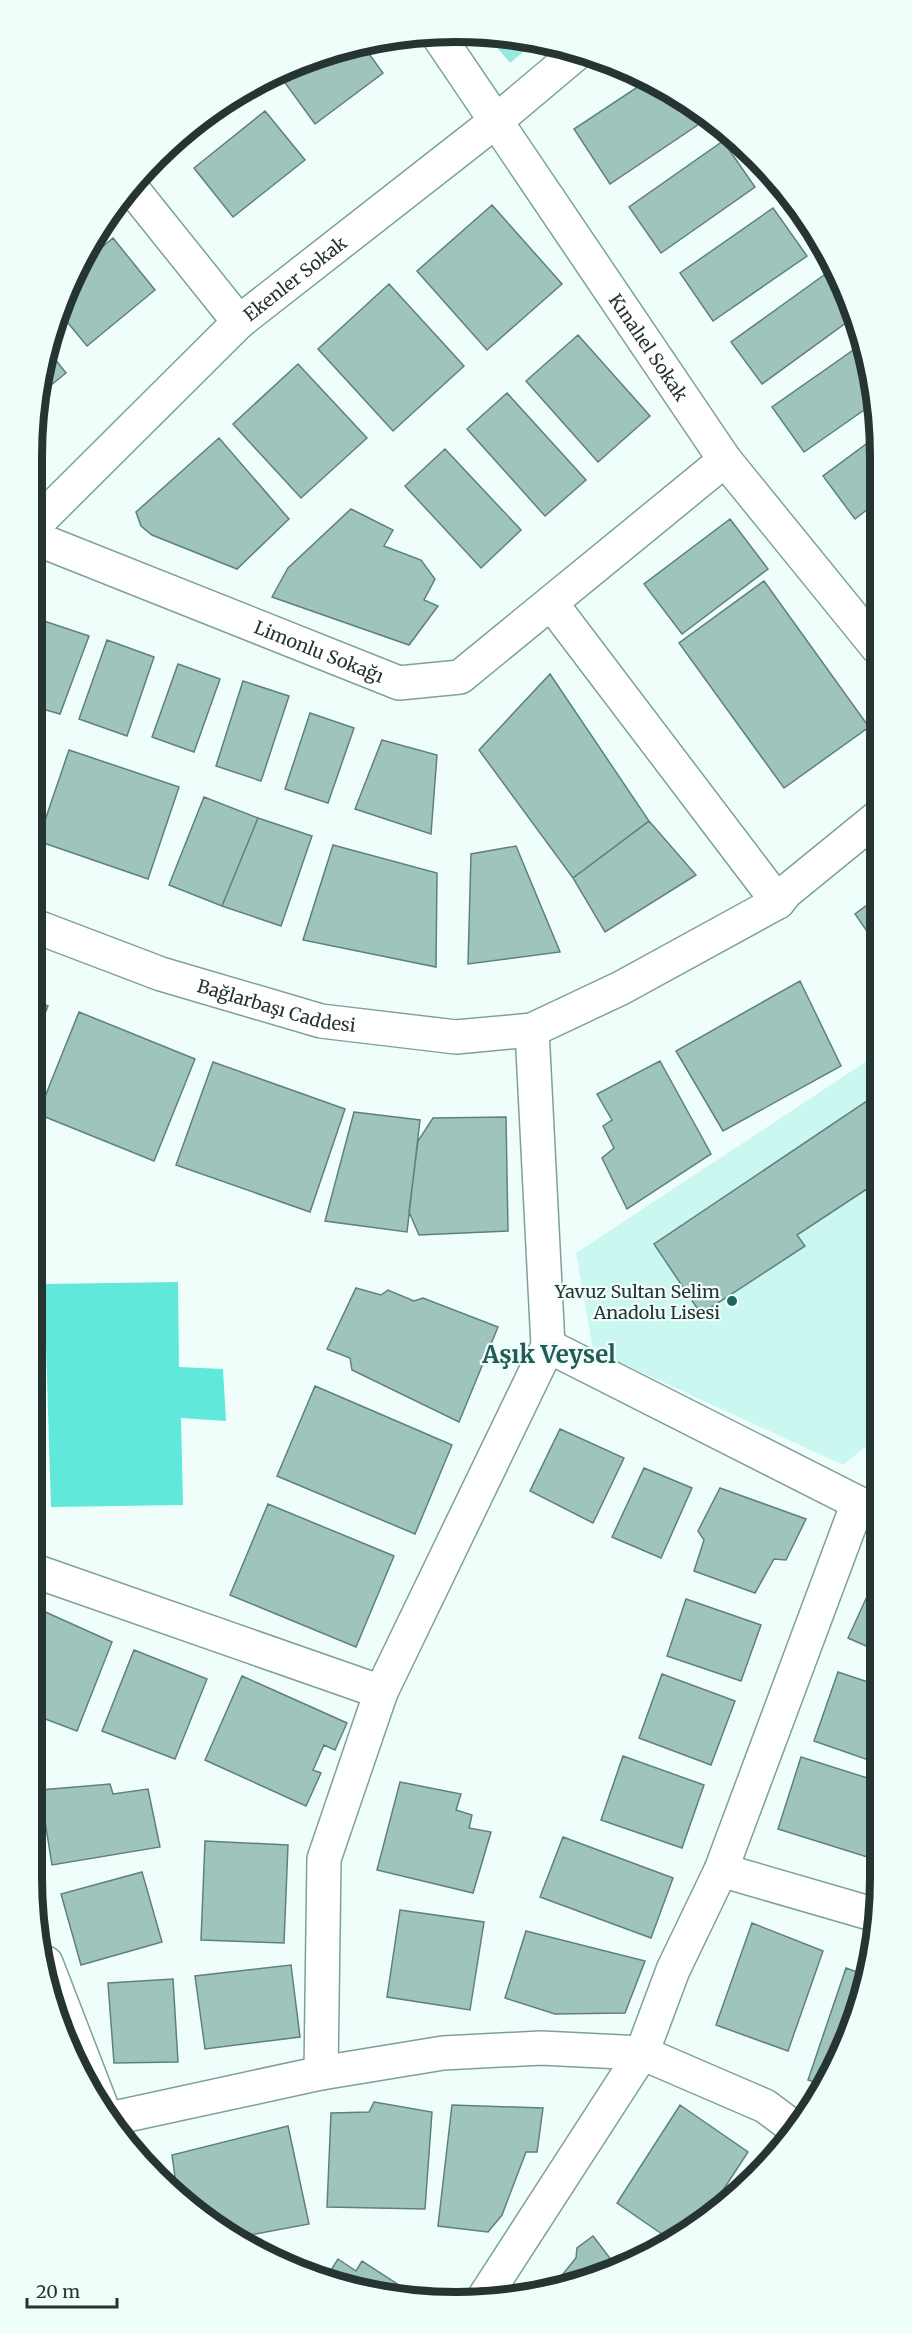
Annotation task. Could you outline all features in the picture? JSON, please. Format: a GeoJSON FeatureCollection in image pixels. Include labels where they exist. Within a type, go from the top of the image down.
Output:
{"type":"FeatureCollection","features":[{"type":"Feature","properties":{"kind":"street","name":"Kınalıel Sokak"},"geometry":{"type":"LineString","coordinates":[[443,42],[725,460],[870,637]]}},
{"type":"Feature","properties":{"kind":"street","name":"Ekenler Sokak"},"geometry":{"type":"LineString","coordinates":[[42,518],[239,322],[496,121],[571,58]]}},
{"type":"Feature","properties":{"kind":"street"},"geometry":{"type":"LineString","coordinates":[[136,194],[239,322]]}},
{"type":"Feature","properties":{"kind":"street","name":"Limonlu Sokağı"},"geometry":{"type":"LineString","coordinates":[[42,541],[399,683],[460,677],[725,460]]}},
{"type":"Feature","properties":{"kind":"street"},"geometry":{"type":"LineString","coordinates":[[551,603],[778,902]]}},
{"type":"Feature","properties":{"kind":"street","name":"Bağlarbaşı Caddesi"},"geometry":{"type":"LineString","coordinates":[[42,929],[161,974],[321,1021],[456,1038],[532,1030],[621,988],[778,902],[786,892],[870,824]]}},
{"type":"Feature","properties":{"kind":"street"},"geometry":{"type":"LineString","coordinates":[[321,2073],[324,1860],[381,1692],[548,1346],[532,1030]]}},
{"type":"Feature","properties":{"kind":"street"},"geometry":{"type":"LineString","coordinates":[[489,2290],[642,2053],[673,1970],[721,1870],[869,1508],[548,1346]]}},
{"type":"Feature","properties":{"kind":"street"},"geometry":{"type":"LineString","coordinates":[[42,1573],[381,1692]]}},
{"type":"Feature","properties":{"kind":"street"},"geometry":{"type":"LineString","coordinates":[[721,1870],[868,1913]]}},
{"type":"Feature","properties":{"kind":"street"},"geometry":{"type":"LineString","coordinates":[[61,2003],[78,2044]]}},
{"type":"Feature","properties":{"kind":"street"},"geometry":{"type":"LineString","coordinates":[[119,2117],[321,2073],[443,2052],[541,2048],[642,2053],[765,2106],[789,2124]]}},
{"type":"Feature","properties":{"kind":"shaded area"},"geometry":{"type":"Polygon","coordinates":[[[494,44],[527,49],[510,63],[494,44]]]}},
{"type":"Feature","properties":{"kind":"shaded area","name":"Yavuz Sultan Selim Anadolu Lisesi"},"geometry":{"type":"Polygon","coordinates":[[[870,1059],[870,1443],[843,1465],[593,1350],[576,1253],[870,1059]]]}},
{"type":"Feature","properties":{"kind":"shaded area"},"geometry":{"type":"Polygon","coordinates":[[[178,1282],[179,1367],[223,1369],[226,1421],[181,1418],[183,1505],[51,1507],[44,1284],[178,1282]]]}},
{"type":"Feature","properties":{"kind":"building"},"geometry":{"type":"Polygon","coordinates":[[[368,52],[383,73],[315,124],[283,80],[323,64],[368,52]]]}},
{"type":"Feature","properties":{"kind":"building"},"geometry":{"type":"Polygon","coordinates":[[[640,85],[663,97],[701,123],[610,184],[574,129],[640,85]]]}},
{"type":"Feature","properties":{"kind":"building"},"geometry":{"type":"Polygon","coordinates":[[[237,105],[191,139],[204,128],[237,105]]]}},
{"type":"Feature","properties":{"kind":"building"},"geometry":{"type":"Polygon","coordinates":[[[265,111],[305,160],[233,217],[194,168],[265,111]]]}},
{"type":"Feature","properties":{"kind":"building"},"geometry":{"type":"Polygon","coordinates":[[[723,141],[755,187],[661,253],[629,207],[723,141]]]}},
{"type":"Feature","properties":{"kind":"building"},"geometry":{"type":"Polygon","coordinates":[[[492,205],[562,284],[487,350],[417,271],[492,205]]]}},
{"type":"Feature","properties":{"kind":"building"},"geometry":{"type":"Polygon","coordinates":[[[773,208],[807,256],[713,321],[680,273],[773,208]]]}},
{"type":"Feature","properties":{"kind":"building"},"geometry":{"type":"Polygon","coordinates":[[[113,238],[155,290],[87,346],[65,320],[95,253],[113,238]]]}},
{"type":"Feature","properties":{"kind":"building"},"geometry":{"type":"Polygon","coordinates":[[[824,275],[834,289],[847,322],[762,384],[731,342],[824,275]]]}},
{"type":"Feature","properties":{"kind":"building"},"geometry":{"type":"Polygon","coordinates":[[[389,284],[464,366],[393,431],[318,349],[389,284]]]}},
{"type":"Feature","properties":{"kind":"building"},"geometry":{"type":"Polygon","coordinates":[[[578,335],[650,416],[598,462],[526,381],[578,335]]]}},
{"type":"Feature","properties":{"kind":"building"},"geometry":{"type":"Polygon","coordinates":[[[856,348],[867,408],[804,452],[772,407],[856,348]]]}},
{"type":"Feature","properties":{"kind":"building"},"geometry":{"type":"Polygon","coordinates":[[[54,358],[66,373],[48,387],[54,358]]]}},
{"type":"Feature","properties":{"kind":"building"},"geometry":{"type":"Polygon","coordinates":[[[298,364],[367,438],[301,498],[233,424],[298,364]]]}},
{"type":"Feature","properties":{"kind":"building"},"geometry":{"type":"Polygon","coordinates":[[[507,393],[586,480],[545,516],[467,429],[507,393]]]}},
{"type":"Feature","properties":{"kind":"building"},"geometry":{"type":"Polygon","coordinates":[[[219,438],[289,519],[237,569],[152,535],[141,526],[136,512],[219,438]]]}},
{"type":"Feature","properties":{"kind":"building"},"geometry":{"type":"Polygon","coordinates":[[[869,442],[870,507],[855,519],[823,476],[869,442]]]}},
{"type":"Feature","properties":{"kind":"building"},"geometry":{"type":"Polygon","coordinates":[[[445,449],[521,530],[481,568],[405,486],[445,449]]]}},
{"type":"Feature","properties":{"kind":"building"},"geometry":{"type":"Polygon","coordinates":[[[351,509],[393,530],[384,546],[421,560],[435,579],[424,600],[438,606],[409,645],[272,597],[288,568],[351,509]]]}},
{"type":"Feature","properties":{"kind":"building"},"geometry":{"type":"Polygon","coordinates":[[[730,519],[768,569],[682,634],[644,584],[730,519]]]}},
{"type":"Feature","properties":{"kind":"building"},"geometry":{"type":"Polygon","coordinates":[[[764,581],[869,727],[784,788],[679,643],[764,581]]]}},
{"type":"Feature","properties":{"kind":"building"},"geometry":{"type":"Polygon","coordinates":[[[42,620],[89,636],[60,714],[42,709],[42,620]]]}},
{"type":"Feature","properties":{"kind":"building"},"geometry":{"type":"Polygon","coordinates":[[[107,640],[154,657],[127,736],[79,719],[107,640]]]}},
{"type":"Feature","properties":{"kind":"building"},"geometry":{"type":"Polygon","coordinates":[[[178,664],[220,679],[194,752],[152,737],[178,664]]]}},
{"type":"Feature","properties":{"kind":"building"},"geometry":{"type":"Polygon","coordinates":[[[550,674],[649,821],[573,878],[479,750],[550,674]]]}},
{"type":"Feature","properties":{"kind":"building"},"geometry":{"type":"Polygon","coordinates":[[[243,681],[289,696],[261,781],[216,766],[243,681]]]}},
{"type":"Feature","properties":{"kind":"building"},"geometry":{"type":"Polygon","coordinates":[[[310,713],[354,728],[328,803],[285,789],[310,713]]]}},
{"type":"Feature","properties":{"kind":"building"},"geometry":{"type":"Polygon","coordinates":[[[382,740],[437,755],[431,834],[355,809],[382,740]]]}},
{"type":"Feature","properties":{"kind":"building"},"geometry":{"type":"Polygon","coordinates":[[[69,750],[179,787],[148,879],[42,842],[42,829],[69,750]]]}},
{"type":"Feature","properties":{"kind":"building"},"geometry":{"type":"Polygon","coordinates":[[[204,797],[258,818],[222,906],[169,885],[204,797]]]}},
{"type":"Feature","properties":{"kind":"building"},"geometry":{"type":"Polygon","coordinates":[[[258,818],[312,836],[281,926],[222,906],[258,818]]]}},
{"type":"Feature","properties":{"kind":"building"},"geometry":{"type":"Polygon","coordinates":[[[649,821],[696,875],[605,932],[573,878],[649,821]]]}},
{"type":"Feature","properties":{"kind":"building"},"geometry":{"type":"Polygon","coordinates":[[[333,845],[437,873],[436,967],[303,940],[333,845]]]}},
{"type":"Feature","properties":{"kind":"building"},"geometry":{"type":"Polygon","coordinates":[[[516,846],[560,952],[468,964],[471,854],[516,846]]]}},
{"type":"Feature","properties":{"kind":"building"},"geometry":{"type":"Polygon","coordinates":[[[870,903],[870,936],[855,914],[870,903]]]}},
{"type":"Feature","properties":{"kind":"building"},"geometry":{"type":"Polygon","coordinates":[[[800,981],[841,1066],[723,1131],[676,1051],[800,981]]]}},
{"type":"Feature","properties":{"kind":"building"},"geometry":{"type":"Polygon","coordinates":[[[42,1004],[48,1006],[42,1021],[42,1004]]]}},
{"type":"Feature","properties":{"kind":"building"},"geometry":{"type":"Polygon","coordinates":[[[79,1012],[195,1059],[154,1161],[42,1116],[42,1104],[79,1012]]]}},
{"type":"Feature","properties":{"kind":"building"},"geometry":{"type":"Polygon","coordinates":[[[660,1061],[711,1154],[627,1209],[602,1158],[614,1148],[603,1126],[612,1120],[597,1094],[660,1061]]]}},
{"type":"Feature","properties":{"kind":"building"},"geometry":{"type":"Polygon","coordinates":[[[213,1062],[345,1109],[310,1212],[176,1165],[213,1062]]]}},
{"type":"Feature","properties":{"kind":"building"},"geometry":{"type":"Polygon","coordinates":[[[870,1099],[870,1187],[797,1235],[805,1246],[701,1314],[654,1244],[870,1099]]]}},
{"type":"Feature","properties":{"kind":"building"},"geometry":{"type":"Polygon","coordinates":[[[354,1112],[420,1120],[407,1232],[325,1221],[354,1112]]]}},
{"type":"Feature","properties":{"kind":"building"},"geometry":{"type":"Polygon","coordinates":[[[506,1117],[508,1231],[419,1235],[409,1212],[418,1141],[433,1118],[506,1117]]]}},
{"type":"Feature","properties":{"kind":"building"},"geometry":{"type":"Polygon","coordinates":[[[356,1288],[381,1295],[388,1290],[414,1301],[423,1298],[498,1327],[459,1422],[352,1370],[350,1358],[327,1349],[356,1288]]]}},
{"type":"Feature","properties":{"kind":"building"},"geometry":{"type":"Polygon","coordinates":[[[315,1386],[452,1445],[415,1534],[277,1476],[315,1386]]]}},
{"type":"Feature","properties":{"kind":"building"},"geometry":{"type":"Polygon","coordinates":[[[560,1429],[624,1458],[593,1523],[530,1491],[560,1429]]]}},
{"type":"Feature","properties":{"kind":"building"},"geometry":{"type":"Polygon","coordinates":[[[644,1468],[692,1488],[661,1558],[612,1537],[644,1468]]]}},
{"type":"Feature","properties":{"kind":"building"},"geometry":{"type":"Polygon","coordinates":[[[720,1488],[806,1519],[786,1560],[774,1559],[755,1593],[694,1571],[704,1540],[698,1531],[720,1488]]]}},
{"type":"Feature","properties":{"kind":"building"},"geometry":{"type":"Polygon","coordinates":[[[268,1504],[394,1556],[356,1647],[230,1595],[268,1504]]]}},
{"type":"Feature","properties":{"kind":"building"},"geometry":{"type":"Polygon","coordinates":[[[870,1590],[870,1648],[848,1638],[870,1590]]]}},
{"type":"Feature","properties":{"kind":"building"},"geometry":{"type":"Polygon","coordinates":[[[686,1599],[761,1625],[741,1681],[667,1656],[686,1599]]]}},
{"type":"Feature","properties":{"kind":"building"},"geometry":{"type":"Polygon","coordinates":[[[42,1610],[112,1642],[77,1731],[42,1718],[42,1610]]]}},
{"type":"Feature","properties":{"kind":"building"},"geometry":{"type":"Polygon","coordinates":[[[134,1650],[207,1679],[175,1759],[102,1731],[134,1650]]]}},
{"type":"Feature","properties":{"kind":"building"},"geometry":{"type":"Polygon","coordinates":[[[838,1672],[870,1683],[870,1761],[814,1741],[838,1672]]]}},
{"type":"Feature","properties":{"kind":"building"},"geometry":{"type":"Polygon","coordinates":[[[662,1674],[735,1701],[711,1765],[639,1738],[662,1674]]]}},
{"type":"Feature","properties":{"kind":"building"},"geometry":{"type":"Polygon","coordinates":[[[242,1676],[347,1723],[335,1750],[324,1745],[313,1770],[321,1773],[306,1806],[205,1760],[242,1676]]]}},
{"type":"Feature","properties":{"kind":"building"},"geometry":{"type":"Polygon","coordinates":[[[623,1756],[704,1785],[682,1848],[601,1820],[623,1756]]]}},
{"type":"Feature","properties":{"kind":"building"},"geometry":{"type":"Polygon","coordinates":[[[801,1757],[870,1779],[870,1858],[778,1829],[801,1757]]]}},
{"type":"Feature","properties":{"kind":"building"},"geometry":{"type":"Polygon","coordinates":[[[400,1782],[461,1794],[456,1810],[472,1815],[469,1828],[491,1832],[473,1893],[377,1870],[400,1782]]]}},
{"type":"Feature","properties":{"kind":"building"},"geometry":{"type":"Polygon","coordinates":[[[110,1784],[113,1794],[148,1789],[160,1847],[52,1865],[42,1790],[110,1784]]]}},
{"type":"Feature","properties":{"kind":"building"},"geometry":{"type":"Polygon","coordinates":[[[563,1837],[673,1878],[651,1938],[540,1897],[563,1837]]]}},
{"type":"Feature","properties":{"kind":"building"},"geometry":{"type":"Polygon","coordinates":[[[205,1841],[288,1845],[284,1943],[201,1940],[205,1841]]]}},
{"type":"Feature","properties":{"kind":"building"},"geometry":{"type":"Polygon","coordinates":[[[142,1872],[162,1942],[81,1965],[61,1894],[142,1872]]]}},
{"type":"Feature","properties":{"kind":"building"},"geometry":{"type":"Polygon","coordinates":[[[400,1910],[484,1922],[470,2010],[387,1997],[400,1910]]]}},
{"type":"Feature","properties":{"kind":"building"},"geometry":{"type":"Polygon","coordinates":[[[752,1923],[823,1951],[788,2051],[716,2025],[752,1923]]]}},
{"type":"Feature","properties":{"kind":"building"},"geometry":{"type":"Polygon","coordinates":[[[526,1931],[645,1961],[625,2013],[555,2014],[505,1998],[526,1931]]]}},
{"type":"Feature","properties":{"kind":"building"},"geometry":{"type":"Polygon","coordinates":[[[291,1965],[300,2037],[205,2049],[195,1976],[291,1965]]]}},
{"type":"Feature","properties":{"kind":"building"},"geometry":{"type":"Polygon","coordinates":[[[846,1968],[859,1973],[848,2011],[827,2061],[816,2082],[808,2080],[846,1968]]]}},
{"type":"Feature","properties":{"kind":"building"},"geometry":{"type":"Polygon","coordinates":[[[173,1979],[178,2062],[114,2063],[108,1983],[173,1979]]]}},
{"type":"Feature","properties":{"kind":"building"},"geometry":{"type":"Polygon","coordinates":[[[374,2102],[432,2112],[425,2209],[327,2207],[331,2113],[369,2112],[374,2102]]]}},
{"type":"Feature","properties":{"kind":"building"},"geometry":{"type":"Polygon","coordinates":[[[452,2105],[543,2108],[537,2152],[526,2152],[502,2215],[488,2232],[438,2226],[452,2105]]]}},
{"type":"Feature","properties":{"kind":"building"},"geometry":{"type":"Polygon","coordinates":[[[680,2105],[748,2152],[718,2198],[665,2236],[617,2203],[680,2105]]]}},
{"type":"Feature","properties":{"kind":"building"},"geometry":{"type":"Polygon","coordinates":[[[288,2126],[309,2224],[247,2236],[204,2206],[176,2183],[172,2155],[288,2126]]]}},
{"type":"Feature","properties":{"kind":"building"},"geometry":{"type":"Polygon","coordinates":[[[593,2236],[612,2261],[559,2279],[576,2258],[577,2248],[593,2236]]]}},
{"type":"Feature","properties":{"kind":"building"},"geometry":{"type":"Polygon","coordinates":[[[338,2259],[356,2271],[362,2261],[404,2288],[375,2284],[330,2272],[338,2259]]]}},
{"type":"Feature","properties":{"kind":"place","name":"Yavuz Sultan Selim Anadolu Lisesi"},"geometry":{"type":"Point","coordinates":[732,1301]}},
{"type":"Feature","properties":{"kind":"district","name":"Aşık Veysel"},"geometry":{"type":"Point","coordinates":[549,1354]}}]}
